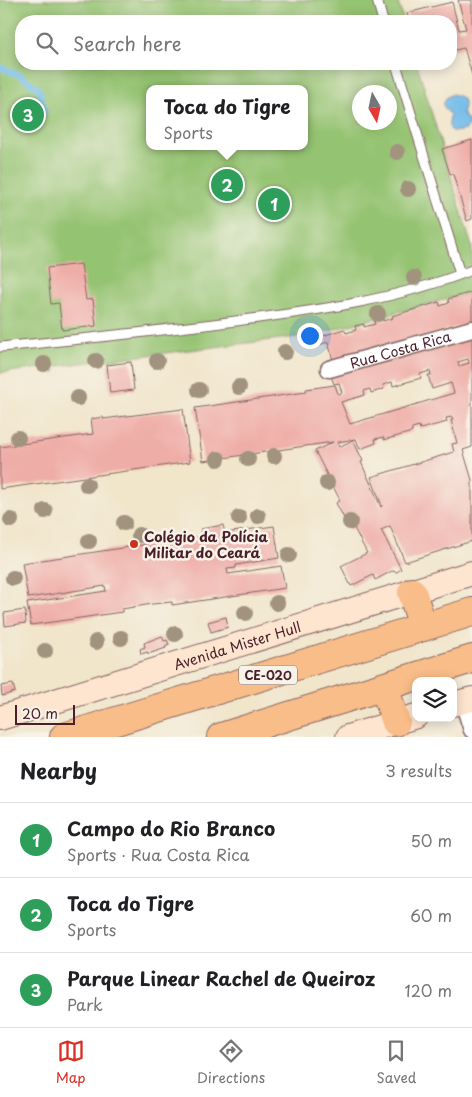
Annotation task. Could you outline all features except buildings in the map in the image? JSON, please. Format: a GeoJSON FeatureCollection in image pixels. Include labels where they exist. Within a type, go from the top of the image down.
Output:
{"type":"FeatureCollection","features":[{"type":"Feature","properties":{"kind":"highway"},"geometry":{"type":"LineString","coordinates":[[412,592],[423,627]]}},
{"type":"Feature","properties":{"kind":"highway","name":"CE-020"},"geometry":{"type":"LineString","coordinates":[[64,737],[472,612]]}},
{"type":"Feature","properties":{"kind":"highway"},"geometry":{"type":"LineString","coordinates":[[221,737],[472,659]]}},
{"type":"Feature","properties":{"kind":"highway"},"geometry":{"type":"LineString","coordinates":[[384,687],[406,719]]}},
{"type":"Feature","properties":{"kind":"main road","name":"Avenida Mister Hull"},"geometry":{"type":"LineString","coordinates":[[0,718],[472,573]]}},
{"type":"Feature","properties":{"kind":"main road"},"geometry":{"type":"LineString","coordinates":[[348,737],[406,719]]}},
{"type":"Feature","properties":{"kind":"street","name":"Rua Costa Rica"},"geometry":{"type":"LineString","coordinates":[[329,369],[472,329]]}},
{"type":"Feature","properties":{"kind":"street"},"geometry":{"type":"LineString","coordinates":[[463,701],[472,730]]}},
{"type":"Feature","properties":{"kind":"lane"},"geometry":{"type":"LineString","coordinates":[[377,0],[382,15]]}},
{"type":"Feature","properties":{"kind":"lane"},"geometry":{"type":"LineString","coordinates":[[398,70],[460,274]]}},
{"type":"Feature","properties":{"kind":"lane"},"geometry":{"type":"LineString","coordinates":[[1,348],[179,329],[301,313],[371,301],[472,270]]}},
{"type":"Feature","properties":{"kind":"green space"},"geometry":{"type":"Polygon","coordinates":[[[0,0],[397,0],[402,15],[15,15],[15,70],[419,70],[472,247],[472,292],[313,335],[0,373],[0,0]]]}},
{"type":"Feature","properties":{"kind":"water"},"geometry":{"type":"Polygon","coordinates":[[[452,94],[463,100],[462,113],[469,122],[466,130],[453,132],[450,128],[450,115],[443,105],[446,98],[452,94]]]}},
{"type":"Feature","properties":{"kind":"waterway"},"geometry":{"type":"LineString","coordinates":[[0,67],[23,77],[39,89],[45,111]]}},
{"type":"Feature","properties":{"kind":"place","name":"Parque Linear Rachel de Queiroz"},"geometry":{"type":"Point","coordinates":[28,115]}},
{"type":"Feature","properties":{"kind":"place","name":"Toca do Tigre"},"geometry":{"type":"Point","coordinates":[227,185]}},
{"type":"Feature","properties":{"kind":"place","name":"Campo do Rio Branco"},"geometry":{"type":"Point","coordinates":[274,204]}},
{"type":"Feature","properties":{"kind":"place","name":"Colégio da Polícia Militar do Ceará"},"geometry":{"type":"Point","coordinates":[134,544]}}]}
